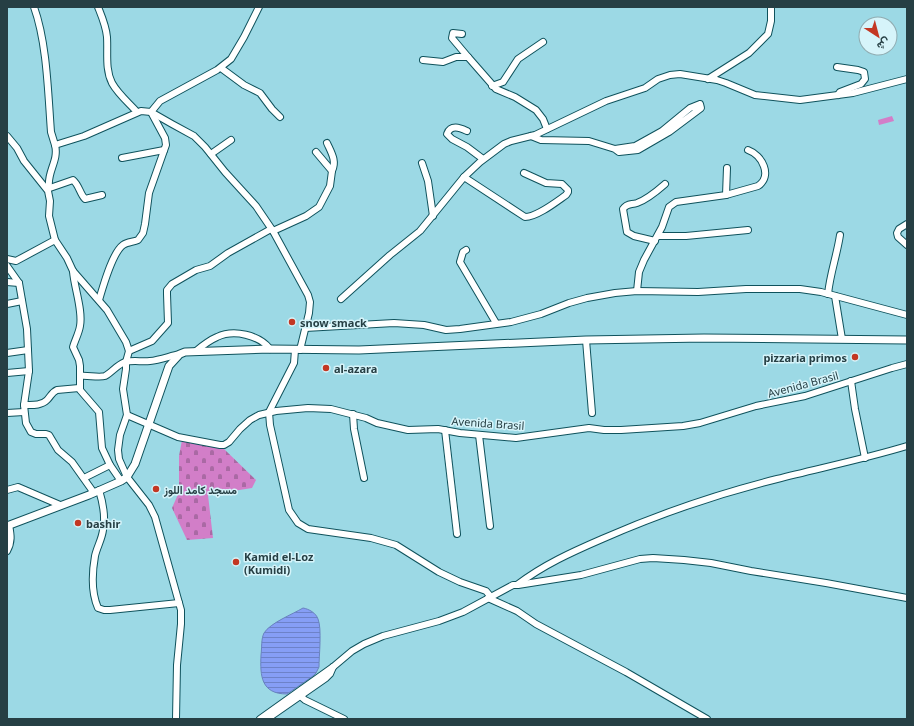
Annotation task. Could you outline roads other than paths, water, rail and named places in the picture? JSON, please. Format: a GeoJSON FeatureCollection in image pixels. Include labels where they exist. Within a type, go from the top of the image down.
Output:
{"type":"FeatureCollection","features":[{"type":"Feature","properties":{"kind":"main road"},"geometry":{"type":"LineString","coordinates":[[8,525],[96,492],[124,479],[135,464],[169,366],[180,354],[185,352],[270,349],[432,348],[586,340],[704,338],[907,340]]}},
{"type":"Feature","properties":{"kind":"street"},"geometry":{"type":"LineString","coordinates":[[34,7],[40,23],[43,42],[51,132],[56,156],[48,180],[50,201],[49,216],[55,240],[68,258],[73,271],[80,326],[73,347],[79,360],[79,388],[85,397],[95,406],[98,412],[101,444],[110,465],[149,505],[155,517],[179,603],[181,624],[177,665],[176,719]]}},
{"type":"Feature","properties":{"kind":"street"},"geometry":{"type":"LineString","coordinates":[[98,7],[106,31],[107,62],[111,80],[118,92],[137,112]]}},
{"type":"Feature","properties":{"kind":"street"},"geometry":{"type":"LineString","coordinates":[[151,112],[160,101],[221,68],[231,59],[259,7]]}},
{"type":"Feature","properties":{"kind":"street"},"geometry":{"type":"LineString","coordinates":[[708,79],[749,52],[768,34],[771,21],[771,7]]}},
{"type":"Feature","properties":{"kind":"street"},"geometry":{"type":"LineString","coordinates":[[462,34],[453,33],[452,38],[492,86],[536,110],[544,119],[547,129]]}},
{"type":"Feature","properties":{"kind":"street"},"geometry":{"type":"LineString","coordinates":[[492,86],[503,82],[518,58],[543,42]]}},
{"type":"Feature","properties":{"kind":"street"},"geometry":{"type":"LineString","coordinates":[[423,60],[443,62],[456,58],[468,57]]}},
{"type":"Feature","properties":{"kind":"street"},"geometry":{"type":"LineString","coordinates":[[837,67],[864,72],[866,79],[861,84],[840,92],[838,96]]}},
{"type":"Feature","properties":{"kind":"street"},"geometry":{"type":"LineString","coordinates":[[221,68],[244,85],[260,93],[274,112],[280,117]]}},
{"type":"Feature","properties":{"kind":"street"},"geometry":{"type":"LineString","coordinates":[[341,299],[390,255],[412,239],[433,216],[464,177],[483,159],[504,144],[511,140],[531,136],[606,101],[646,88],[662,77],[680,74],[726,82],[755,95],[791,100],[838,96],[873,89],[907,79]]}},
{"type":"Feature","properties":{"kind":"street"},"geometry":{"type":"LineString","coordinates":[[531,136],[541,140],[589,141],[615,149],[619,152],[638,150],[669,132],[701,108],[700,104],[690,108],[662,131],[635,146],[615,149]]}},
{"type":"Feature","properties":{"kind":"street"},"geometry":{"type":"LineString","coordinates":[[54,145],[93,132],[137,112],[151,112],[194,136],[212,154],[225,172],[252,201],[272,230],[308,295],[310,302],[309,313],[294,363],[269,412],[270,424],[290,510],[298,523],[308,529],[360,536],[396,545],[439,572],[486,592],[489,598],[517,611],[536,624],[626,672],[707,719]]}},
{"type":"Feature","properties":{"kind":"street"},"geometry":{"type":"LineString","coordinates":[[99,300],[104,282],[117,253],[124,244],[138,240],[143,232],[149,193],[166,145],[165,138],[151,112]]}},
{"type":"Feature","properties":{"kind":"street"},"geometry":{"type":"LineString","coordinates":[[467,131],[454,128],[450,129],[447,134],[452,140],[467,147],[483,159]]}},
{"type":"Feature","properties":{"kind":"street"},"geometry":{"type":"LineString","coordinates":[[7,136],[17,148],[24,161],[48,188]]}},
{"type":"Feature","properties":{"kind":"street"},"geometry":{"type":"LineString","coordinates":[[212,154],[231,140]]}},
{"type":"Feature","properties":{"kind":"street"},"geometry":{"type":"LineString","coordinates":[[129,350],[152,341],[168,323],[167,290],[172,284],[196,270],[210,266],[228,253],[272,230],[306,216],[319,207],[330,186],[334,166],[334,159],[327,143]]}},
{"type":"Feature","properties":{"kind":"street"},"geometry":{"type":"LineString","coordinates":[[122,158],[164,150]]}},
{"type":"Feature","properties":{"kind":"street"},"geometry":{"type":"LineString","coordinates":[[637,291],[639,272],[664,223],[667,209],[672,204],[726,195],[762,184],[764,180],[765,168],[763,162],[758,156],[748,150]]}},
{"type":"Feature","properties":{"kind":"street"},"geometry":{"type":"LineString","coordinates":[[316,152],[332,171]]}},
{"type":"Feature","properties":{"kind":"street"},"geometry":{"type":"LineString","coordinates":[[422,163],[428,181],[433,216]]}},
{"type":"Feature","properties":{"kind":"street"},"geometry":{"type":"LineString","coordinates":[[726,195],[727,168]]}},
{"type":"Feature","properties":{"kind":"street"},"geometry":{"type":"LineString","coordinates":[[464,177],[525,217],[538,213],[566,195],[568,192],[562,184],[546,183],[524,173]]}},
{"type":"Feature","properties":{"kind":"street"},"geometry":{"type":"LineString","coordinates":[[48,188],[72,180],[76,183],[85,199],[102,195]]}},
{"type":"Feature","properties":{"kind":"street"},"geometry":{"type":"LineString","coordinates":[[665,184],[647,198],[628,204],[623,209],[627,232],[634,236],[656,238],[748,230]]}},
{"type":"Feature","properties":{"kind":"street"},"geometry":{"type":"LineString","coordinates":[[907,224],[899,229],[897,233],[898,237],[907,245]]}},
{"type":"Feature","properties":{"kind":"street"},"geometry":{"type":"LineString","coordinates":[[828,294],[829,280],[840,235]]}},
{"type":"Feature","properties":{"kind":"street"},"geometry":{"type":"LineString","coordinates":[[7,259],[16,261],[55,240]]}},
{"type":"Feature","properties":{"kind":"street"},"geometry":{"type":"LineString","coordinates":[[466,250],[463,252],[460,262],[496,323]]}},
{"type":"Feature","properties":{"kind":"street"},"geometry":{"type":"LineString","coordinates":[[15,276],[16,261]]}},
{"type":"Feature","properties":{"kind":"street"},"geometry":{"type":"LineString","coordinates":[[7,266],[19,283],[27,329],[29,371],[24,405],[26,423],[31,432],[49,435],[58,450],[69,458],[96,492],[103,506],[103,530],[95,556],[92,575],[98,608],[110,610],[179,603]]}},
{"type":"Feature","properties":{"kind":"street"},"geometry":{"type":"LineString","coordinates":[[73,271],[107,310],[126,342],[129,350],[122,389],[127,416],[120,435],[118,450],[124,479]]}},
{"type":"Feature","properties":{"kind":"street"},"geometry":{"type":"LineString","coordinates":[[7,282],[19,283]]}},
{"type":"Feature","properties":{"kind":"street"},"geometry":{"type":"LineString","coordinates":[[304,328],[394,323],[424,325],[446,330],[460,329],[511,322],[541,314],[569,302],[614,293],[637,291],[698,292],[800,288],[907,315]]}},
{"type":"Feature","properties":{"kind":"street"},"geometry":{"type":"LineString","coordinates":[[835,296],[842,339]]}},
{"type":"Feature","properties":{"kind":"street"},"geometry":{"type":"LineString","coordinates":[[7,304],[22,301]]}},
{"type":"Feature","properties":{"kind":"street"},"geometry":{"type":"LineString","coordinates":[[196,351],[217,337],[228,334],[253,337],[265,343],[270,349]]}},
{"type":"Feature","properties":{"kind":"street"},"geometry":{"type":"LineString","coordinates":[[586,340],[592,413]]}},
{"type":"Feature","properties":{"kind":"street"},"geometry":{"type":"LineString","coordinates":[[7,353],[28,350]]}},
{"type":"Feature","properties":{"kind":"street"},"geometry":{"type":"LineString","coordinates":[[80,376],[88,375],[100,377],[106,375],[110,370],[126,362],[149,361],[180,354]]}},
{"type":"Feature","properties":{"kind":"street","name":"Avenida Brasil"},"geometry":{"type":"LineString","coordinates":[[127,416],[183,438],[224,445],[229,442],[233,436],[250,420],[259,415],[269,412],[308,408],[331,409],[353,414],[377,423],[408,430],[438,429],[516,438],[589,428],[621,430],[682,426],[706,421],[756,406],[798,398],[907,364]]}},
{"type":"Feature","properties":{"kind":"street"},"geometry":{"type":"LineString","coordinates":[[7,373],[29,371]]}},
{"type":"Feature","properties":{"kind":"street"},"geometry":{"type":"LineString","coordinates":[[851,381],[865,458]]}},
{"type":"Feature","properties":{"kind":"street"},"geometry":{"type":"LineString","coordinates":[[24,405],[36,405],[43,403],[54,391],[57,390],[79,388]]}},
{"type":"Feature","properties":{"kind":"street"},"geometry":{"type":"LineString","coordinates":[[7,413],[24,412]]}},
{"type":"Feature","properties":{"kind":"street"},"geometry":{"type":"LineString","coordinates":[[353,414],[354,429],[364,478]]}},
{"type":"Feature","properties":{"kind":"street"},"geometry":{"type":"LineString","coordinates":[[445,430],[457,534]]}},
{"type":"Feature","properties":{"kind":"street"},"geometry":{"type":"LineString","coordinates":[[480,435],[490,526]]}},
{"type":"Feature","properties":{"kind":"street"},"geometry":{"type":"LineString","coordinates":[[517,585],[542,567],[558,558],[657,515],[768,481],[865,458],[907,446]]}},
{"type":"Feature","properties":{"kind":"street"},"geometry":{"type":"LineString","coordinates":[[84,478],[110,465]]}},
{"type":"Feature","properties":{"kind":"street"},"geometry":{"type":"LineString","coordinates":[[7,490],[18,486],[60,505]]}},
{"type":"Feature","properties":{"kind":"street"},"geometry":{"type":"LineString","coordinates":[[7,551],[11,544],[11,535],[8,525]]}},
{"type":"Feature","properties":{"kind":"street"},"geometry":{"type":"LineString","coordinates":[[264,718],[299,695],[352,651],[369,642],[413,627],[450,617],[513,585],[581,575],[640,559],[653,558],[711,563],[907,598]]}},
{"type":"Feature","properties":{"kind":"street"},"geometry":{"type":"LineString","coordinates":[[299,695],[344,719]]}},
{"type":"Feature","properties":{"kind":"water"},"geometry":{"type":"Polygon","coordinates":[[[303,608],[314,613],[319,623],[319,667],[313,676],[287,694],[272,691],[267,687],[262,677],[261,663],[263,635],[271,626],[303,608]]]}},
{"type":"Feature","properties":{"kind":"place","name":"snow smack"},"geometry":{"type":"Point","coordinates":[292,322]}},
{"type":"Feature","properties":{"kind":"place","name":"pizzaria primos"},"geometry":{"type":"Point","coordinates":[855,357]}},
{"type":"Feature","properties":{"kind":"place","name":"al-azara"},"geometry":{"type":"Point","coordinates":[326,368]}},
{"type":"Feature","properties":{"kind":"place","name":"مسجد كامد اللوز"},"geometry":{"type":"Point","coordinates":[156,489]}},
{"type":"Feature","properties":{"kind":"place","name":"bashir"},"geometry":{"type":"Point","coordinates":[78,523]}},
{"type":"Feature","properties":{"kind":"place","name":"Kamid el-Loz (Kumidi)"},"geometry":{"type":"Point","coordinates":[236,562]}}]}
